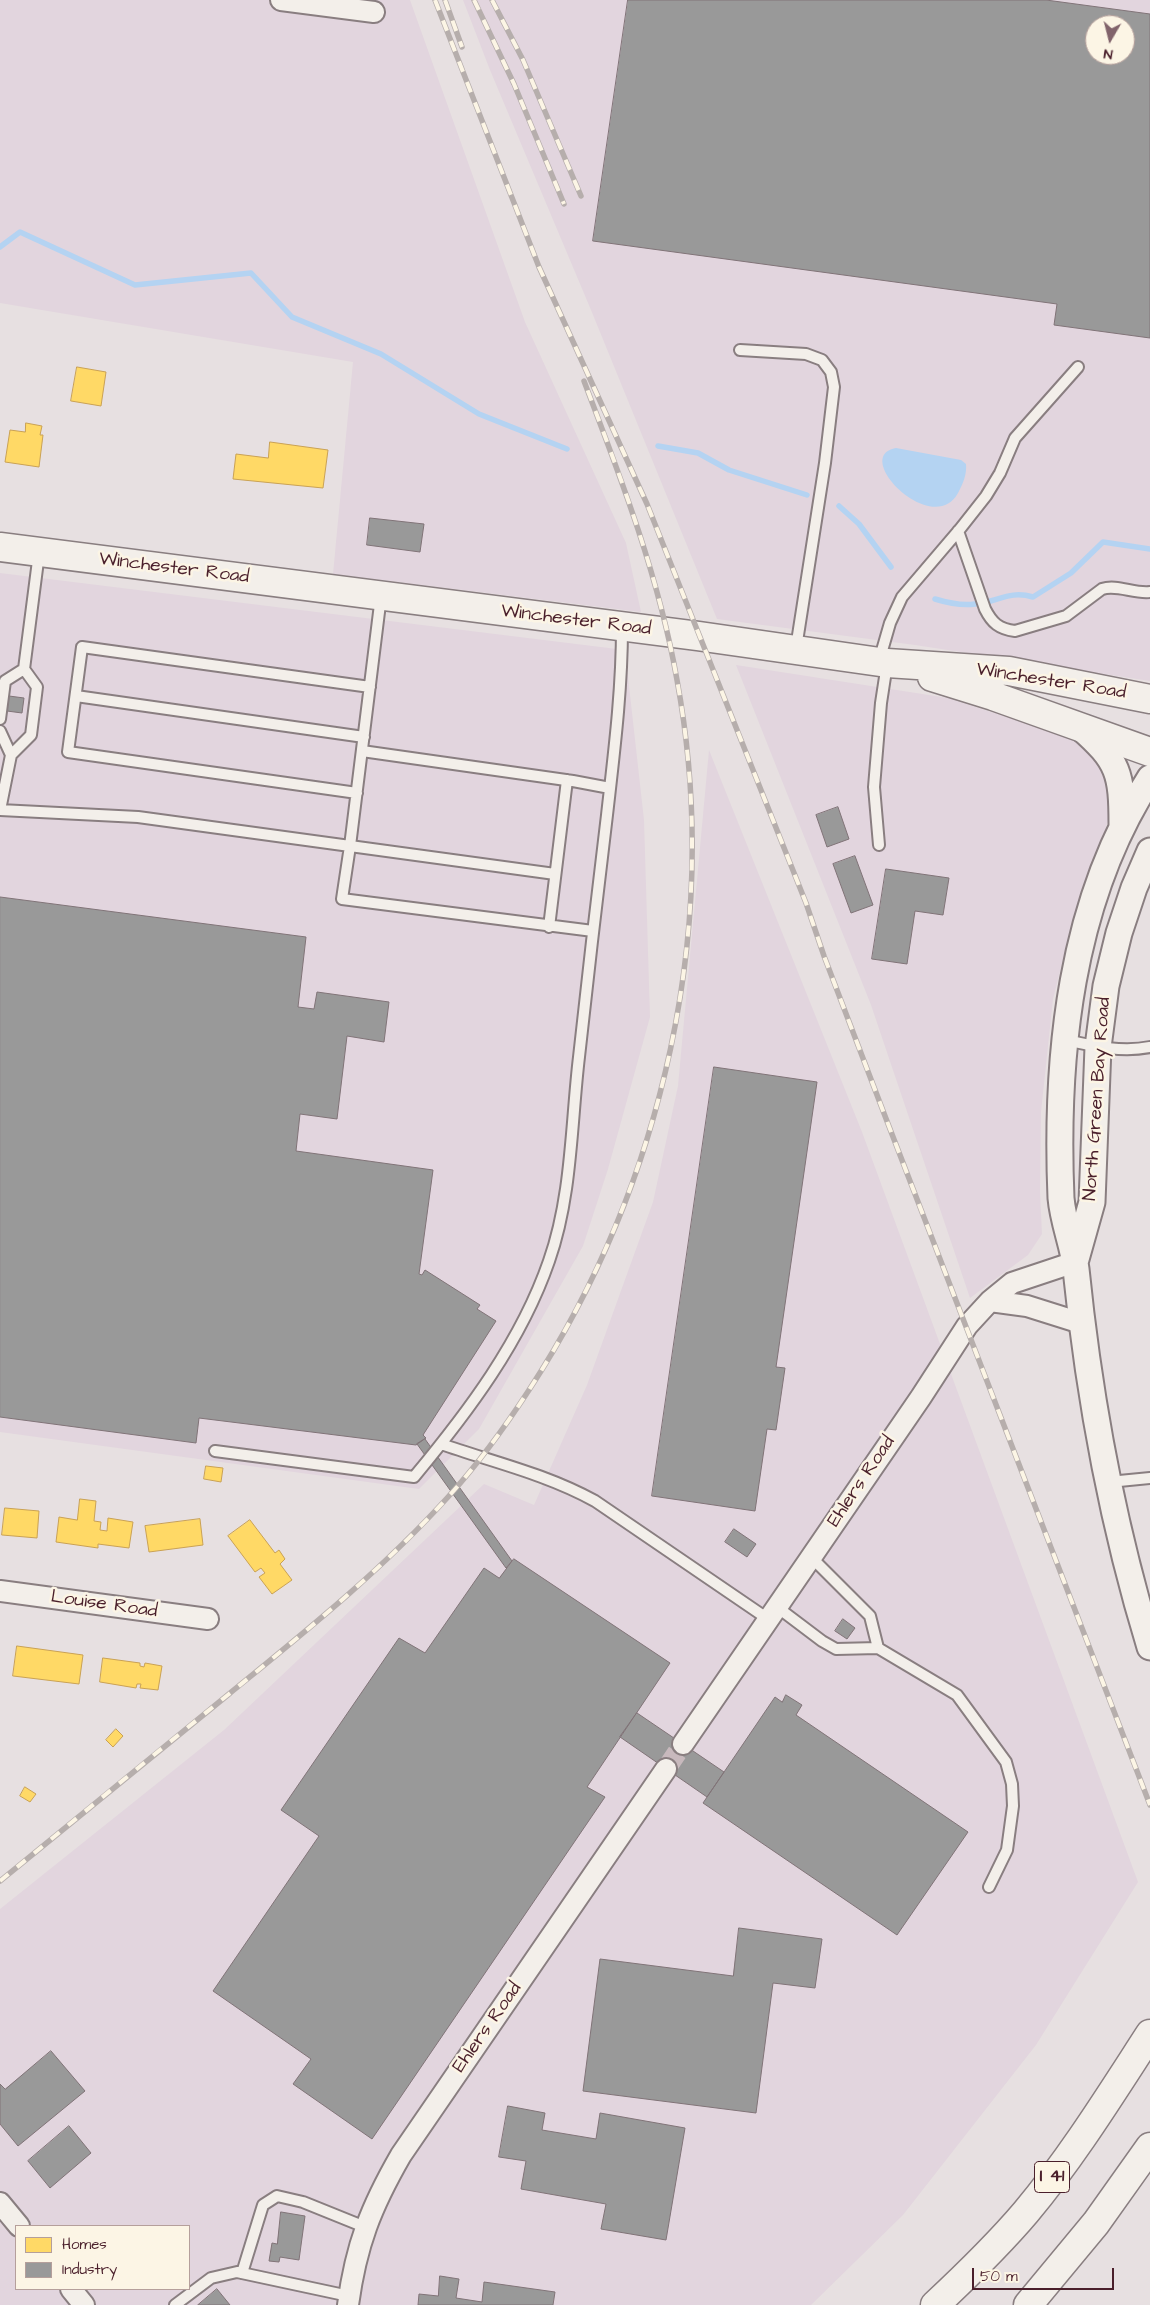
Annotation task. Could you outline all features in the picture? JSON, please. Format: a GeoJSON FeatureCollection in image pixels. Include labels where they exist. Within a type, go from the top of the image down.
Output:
{"type":"FeatureCollection","features":[{"type":"Feature","properties":{"kind":"main road","name":"Winchester Road"},"geometry":{"type":"LineString","coordinates":[[0,547],[622,626],[883,662],[1009,672],[1150,699]]}},
{"type":"Feature","properties":{"kind":"main road"},"geometry":{"type":"LineString","coordinates":[[883,662],[993,696],[1150,752]]}},
{"type":"Feature","properties":{"kind":"main road","name":"I 41"},"geometry":{"type":"LineString","coordinates":[[935,2305],[961,2281],[1026,2212],[1090,2125],[1150,2034]]}},
{"type":"Feature","properties":{"kind":"main road"},"geometry":{"type":"LineString","coordinates":[[1028,2305],[1096,2223],[1150,2147]]}},
{"type":"Feature","properties":{"kind":"street"},"geometry":{"type":"LineString","coordinates":[[281,0],[374,12]]}},
{"type":"Feature","properties":{"kind":"street"},"geometry":{"type":"LineString","coordinates":[[1080,728],[1102,746],[1113,761],[1120,777],[1122,828]]}},
{"type":"Feature","properties":{"kind":"street","name":"North Green Bay Road"},"geometry":{"type":"LineString","coordinates":[[1150,778],[1122,828],[1101,878],[1086,926],[1072,980],[1061,1119],[1062,1201],[1075,1262],[1087,1366],[1117,1526],[1150,1647]]}},
{"type":"Feature","properties":{"kind":"street","name":"North Green Bay Road"},"geometry":{"type":"LineString","coordinates":[[1075,1262],[1092,1202],[1098,1047],[1106,986],[1119,933],[1134,888],[1150,851]]}},
{"type":"Feature","properties":{"kind":"street","name":"Ehlers Road"},"geometry":{"type":"LineString","coordinates":[[683,1744],[921,1397],[967,1326],[990,1301],[1012,1283],[1075,1262]]}},
{"type":"Feature","properties":{"kind":"street"},"geometry":{"type":"LineString","coordinates":[[990,1301],[1027,1306],[1081,1322]]}},
{"type":"Feature","properties":{"kind":"street","name":"Louise Road"},"geometry":{"type":"LineString","coordinates":[[0,1591],[208,1619]]}},
{"type":"Feature","properties":{"kind":"street","name":"Ehlers Road"},"geometry":{"type":"LineString","coordinates":[[349,2301],[354,2266],[365,2228],[385,2184],[412,2139],[666,1769]]}},
{"type":"Feature","properties":{"kind":"street"},"geometry":{"type":"LineString","coordinates":[[0,2203],[18,2225]]}},
{"type":"Feature","properties":{"kind":"street"},"geometry":{"type":"LineString","coordinates":[[72,2290],[84,2305]]}},
{"type":"Feature","properties":{"kind":"lane"},"geometry":{"type":"LineString","coordinates":[[740,350],[806,354],[822,360],[830,372],[834,387],[825,463],[796,649]]}},
{"type":"Feature","properties":{"kind":"lane"},"geometry":{"type":"LineString","coordinates":[[879,846],[874,787],[883,662],[890,623],[902,597],[958,532],[995,483],[1015,438],[1078,367]]}},
{"type":"Feature","properties":{"kind":"lane"},"geometry":{"type":"LineString","coordinates":[[958,532],[990,619],[1000,628],[1015,631],[1066,616],[1102,589],[1108,587],[1134,592],[1150,592]]}},
{"type":"Feature","properties":{"kind":"lane"},"geometry":{"type":"LineString","coordinates":[[39,552],[24,669],[37,687],[31,734],[11,755],[0,810],[138,817],[555,874]]}},
{"type":"Feature","properties":{"kind":"lane"},"geometry":{"type":"LineString","coordinates":[[381,596],[342,899],[593,931]]}},
{"type":"Feature","properties":{"kind":"lane"},"geometry":{"type":"LineString","coordinates":[[215,1451],[414,1477],[480,1391],[511,1343],[534,1300],[550,1260],[560,1223],[568,1175],[622,668],[622,626]]}},
{"type":"Feature","properties":{"kind":"lane"},"geometry":{"type":"LineString","coordinates":[[357,793],[68,752],[82,647],[370,687]]}},
{"type":"Feature","properties":{"kind":"lane"},"geometry":{"type":"LineString","coordinates":[[0,719],[4,681],[24,669]]}},
{"type":"Feature","properties":{"kind":"lane"},"geometry":{"type":"LineString","coordinates":[[76,696],[364,737]]}},
{"type":"Feature","properties":{"kind":"lane"},"geometry":{"type":"LineString","coordinates":[[0,731],[11,755]]}},
{"type":"Feature","properties":{"kind":"lane"},"geometry":{"type":"LineString","coordinates":[[362,751],[567,780],[610,788]]}},
{"type":"Feature","properties":{"kind":"lane"},"geometry":{"type":"LineString","coordinates":[[549,926],[567,780]]}},
{"type":"Feature","properties":{"kind":"lane"},"geometry":{"type":"LineString","coordinates":[[1066,1040],[1098,1047],[1134,1050],[1150,1047]]}},
{"type":"Feature","properties":{"kind":"lane"},"geometry":{"type":"LineString","coordinates":[[441,1444],[523,1469],[566,1485],[595,1501],[822,1642],[836,1649],[878,1648],[957,1695],[1006,1762],[1012,1784],[1013,1806],[1008,1850],[989,1887]]}},
{"type":"Feature","properties":{"kind":"lane"},"geometry":{"type":"LineString","coordinates":[[1108,1482],[1150,1478]]}},
{"type":"Feature","properties":{"kind":"lane"},"geometry":{"type":"LineString","coordinates":[[811,1557],[870,1616],[878,1648]]}},
{"type":"Feature","properties":{"kind":"lane"},"geometry":{"type":"LineString","coordinates":[[242,2273],[263,2206],[277,2196],[303,2202],[365,2228]]}},
{"type":"Feature","properties":{"kind":"lane"},"geometry":{"type":"LineString","coordinates":[[175,2305],[211,2278],[237,2272],[349,2301]]}},
{"type":"Feature","properties":{"kind":"shaded area"},"geometry":{"type":"Polygon","coordinates":[[[0,0],[410,0],[525,322],[626,543],[641,612],[333,574],[353,362],[0,303],[0,0]]]}},
{"type":"Feature","properties":{"kind":"shaded area"},"geometry":{"type":"Polygon","coordinates":[[[463,0],[1150,0],[1150,681],[915,645],[717,619],[591,310],[490,70],[463,0]]]}},
{"type":"Feature","properties":{"kind":"shaded area"},"geometry":{"type":"Polygon","coordinates":[[[0,573],[625,650],[644,820],[650,1017],[608,1169],[583,1246],[479,1429],[419,1489],[0,1432],[0,573]]]}},
{"type":"Feature","properties":{"kind":"shaded area"},"geometry":{"type":"Polygon","coordinates":[[[736,665],[948,698],[1077,740],[1097,757],[1104,771],[1110,790],[1111,812],[1068,940],[1053,999],[1041,1112],[1040,1192],[1042,1234],[1028,1255],[970,1298],[871,1005],[736,665]]]}},
{"type":"Feature","properties":{"kind":"shaded area"},"geometry":{"type":"Polygon","coordinates":[[[709,750],[862,1132],[1138,1882],[1036,2045],[903,2215],[811,2305],[0,2305],[0,1909],[224,1730],[484,1484],[534,1505],[587,1385],[653,1202],[678,1086],[709,750]]]}},
{"type":"Feature","properties":{"kind":"water"},"geometry":{"type":"Polygon","coordinates":[[[896,448],[961,460],[966,464],[966,471],[958,493],[946,505],[931,506],[915,501],[900,491],[889,478],[883,465],[884,454],[896,448]]]}},
{"type":"Feature","properties":{"kind":"building: Homes"},"geometry":{"type":"Polygon","coordinates":[[[77,367],[106,372],[101,406],[71,401],[77,367]]]}},
{"type":"Feature","properties":{"kind":"building: Homes"},"geometry":{"type":"Polygon","coordinates":[[[26,423],[42,426],[40,435],[43,435],[39,467],[5,462],[10,430],[25,432],[26,423]]]}},
{"type":"Feature","properties":{"kind":"building: Homes"},"geometry":{"type":"Polygon","coordinates":[[[270,442],[328,450],[323,488],[233,479],[236,454],[268,458],[270,442]]]}},
{"type":"Feature","properties":{"kind":"building: Homes"},"geometry":{"type":"Polygon","coordinates":[[[206,1466],[223,1468],[221,1482],[204,1479],[206,1466]]]}},
{"type":"Feature","properties":{"kind":"building: Homes"},"geometry":{"type":"Polygon","coordinates":[[[80,1499],[96,1501],[94,1521],[101,1522],[100,1530],[107,1531],[108,1518],[133,1522],[129,1548],[98,1544],[98,1548],[56,1542],[59,1517],[77,1520],[80,1499]]]}},
{"type":"Feature","properties":{"kind":"building: Homes"},"geometry":{"type":"Polygon","coordinates":[[[5,1508],[39,1511],[37,1538],[2,1535],[5,1508]]]}},
{"type":"Feature","properties":{"kind":"building: Homes"},"geometry":{"type":"Polygon","coordinates":[[[200,1519],[203,1545],[149,1552],[145,1526],[200,1519]]]}},
{"type":"Feature","properties":{"kind":"building: Homes"},"geometry":{"type":"Polygon","coordinates":[[[250,1520],[275,1553],[279,1550],[285,1559],[280,1564],[292,1580],[272,1594],[259,1577],[265,1573],[261,1568],[255,1572],[228,1536],[250,1520]]]}},
{"type":"Feature","properties":{"kind":"building: Homes"},"geometry":{"type":"Polygon","coordinates":[[[17,1646],[83,1655],[79,1684],[13,1676],[17,1646]]]}},
{"type":"Feature","properties":{"kind":"building: Homes"},"geometry":{"type":"Polygon","coordinates":[[[103,1658],[140,1663],[140,1666],[144,1667],[145,1663],[162,1666],[158,1690],[140,1688],[141,1684],[137,1684],[136,1688],[100,1682],[103,1658]]]}},
{"type":"Feature","properties":{"kind":"building: Homes"},"geometry":{"type":"Polygon","coordinates":[[[116,1729],[123,1736],[113,1747],[106,1740],[116,1729]]]}},
{"type":"Feature","properties":{"kind":"building: Homes"},"geometry":{"type":"Polygon","coordinates":[[[25,1787],[36,1794],[30,1802],[20,1796],[25,1787]]]}},
{"type":"Feature","properties":{"kind":"building: Industry"},"geometry":{"type":"Polygon","coordinates":[[[628,0],[1046,0],[1150,14],[1150,338],[1054,325],[1057,304],[593,241],[628,0]]]}},
{"type":"Feature","properties":{"kind":"building: Industry"},"geometry":{"type":"Polygon","coordinates":[[[370,518],[424,524],[420,552],[367,545],[370,518]]]}},
{"type":"Feature","properties":{"kind":"building: Industry"},"geometry":{"type":"Polygon","coordinates":[[[9,696],[24,698],[22,713],[7,711],[9,696]]]}},
{"type":"Feature","properties":{"kind":"building: Industry"},"geometry":{"type":"Polygon","coordinates":[[[838,807],[849,839],[827,847],[816,815],[838,807]]]}},
{"type":"Feature","properties":{"kind":"building: Industry"},"geometry":{"type":"Polygon","coordinates":[[[855,856],[873,905],[851,913],[833,864],[855,856]]]}},
{"type":"Feature","properties":{"kind":"building: Industry"},"geometry":{"type":"Polygon","coordinates":[[[886,869],[949,878],[943,915],[915,911],[907,964],[872,959],[886,869]]]}},
{"type":"Feature","properties":{"kind":"building: Industry"},"geometry":{"type":"Polygon","coordinates":[[[0,897],[306,937],[298,1007],[314,1009],[317,992],[389,1002],[384,1042],[347,1036],[337,1119],[300,1114],[296,1151],[433,1170],[419,1274],[422,1275],[425,1270],[480,1305],[477,1309],[496,1321],[423,1435],[426,1438],[416,1445],[199,1418],[196,1443],[0,1417],[0,897]]]}},
{"type":"Feature","properties":{"kind":"building: Industry"},"geometry":{"type":"Polygon","coordinates":[[[714,1067],[817,1082],[776,1367],[785,1368],[776,1430],[767,1429],[755,1511],[652,1496],[714,1067]]]}},
{"type":"Feature","properties":{"kind":"building: Industry"},"geometry":{"type":"Polygon","coordinates":[[[425,1439],[512,1561],[506,1568],[417,1444],[425,1439]]]}},
{"type":"Feature","properties":{"kind":"building: Industry"},"geometry":{"type":"Polygon","coordinates":[[[734,1529],[756,1544],[747,1557],[725,1542],[734,1529]]]}},
{"type":"Feature","properties":{"kind":"building: Industry"},"geometry":{"type":"Polygon","coordinates":[[[514,1559],[670,1663],[587,1787],[605,1797],[372,2139],[293,2084],[311,2059],[213,1991],[319,1836],[281,1810],[399,1638],[425,1653],[484,1568],[499,1578],[514,1559]]]}},
{"type":"Feature","properties":{"kind":"building: Industry"},"geometry":{"type":"Polygon","coordinates":[[[843,1619],[855,1628],[847,1639],[835,1631],[843,1619]]]}},
{"type":"Feature","properties":{"kind":"building: Industry"},"geometry":{"type":"Polygon","coordinates":[[[786,1695],[802,1705],[796,1715],[968,1832],[897,1935],[703,1803],[775,1697],[782,1702],[786,1695]]]}},
{"type":"Feature","properties":{"kind":"building: Industry"},"geometry":{"type":"Polygon","coordinates":[[[637,1713],[724,1772],[707,1797],[620,1737],[637,1713]]]}},
{"type":"Feature","properties":{"kind":"building: Industry"},"geometry":{"type":"Polygon","coordinates":[[[739,1928],[822,1939],[815,1988],[773,1983],[756,2113],[583,2091],[600,1959],[733,1976],[739,1928]]]}},
{"type":"Feature","properties":{"kind":"building: Industry"},"geometry":{"type":"Polygon","coordinates":[[[51,2051],[85,2091],[18,2146],[0,2124],[0,2084],[5,2089],[51,2051]]]}},
{"type":"Feature","properties":{"kind":"building: Industry"},"geometry":{"type":"Polygon","coordinates":[[[508,2106],[545,2113],[542,2130],[596,2139],[600,2113],[685,2128],[666,2240],[601,2229],[606,2204],[521,2189],[526,2161],[499,2157],[508,2106]]]}},
{"type":"Feature","properties":{"kind":"building: Industry"},"geometry":{"type":"Polygon","coordinates":[[[69,2126],[91,2153],[50,2188],[28,2161],[69,2126]]]}},
{"type":"Feature","properties":{"kind":"building: Industry"},"geometry":{"type":"Polygon","coordinates":[[[281,2212],[305,2216],[299,2260],[280,2257],[279,2262],[269,2261],[272,2243],[277,2244],[281,2212]]]}},
{"type":"Feature","properties":{"kind":"building: Industry"},"geometry":{"type":"Polygon","coordinates":[[[440,2276],[459,2279],[456,2298],[482,2302],[484,2282],[555,2292],[553,2305],[418,2305],[419,2294],[438,2296],[440,2276]]]}},
{"type":"Feature","properties":{"kind":"building: Industry"},"geometry":{"type":"Polygon","coordinates":[[[217,2289],[230,2305],[198,2305],[217,2289]]]}},
{"type":"Feature","properties":{"kind":"waterway"},"geometry":{"type":"LineString","coordinates":[[0,247],[20,232],[135,285],[251,273],[292,317],[381,354],[479,414],[567,449]]}},
{"type":"Feature","properties":{"kind":"waterway"},"geometry":{"type":"LineString","coordinates":[[658,446],[698,453],[729,470],[807,495]]}},
{"type":"Feature","properties":{"kind":"waterway"},"geometry":{"type":"LineString","coordinates":[[839,506],[859,524],[891,567]]}},
{"type":"Feature","properties":{"kind":"waterway"},"geometry":{"type":"LineString","coordinates":[[935,599],[955,604],[970,605],[1017,595],[1033,597],[1071,573],[1103,542],[1150,549]]}},
{"type":"Feature","properties":{"kind":"tunnel"},"geometry":{"type":"LineString","coordinates":[[666,1769],[683,1744]]}},
{"type":"Feature","properties":{"kind":"railway"},"geometry":{"type":"LineString","coordinates":[[435,0],[539,267],[647,504],[806,903],[824,956],[885,1116],[1150,1805]]}},
{"type":"Feature","properties":{"kind":"railway"},"geometry":{"type":"LineString","coordinates":[[445,0],[462,47]]}},
{"type":"Feature","properties":{"kind":"railway"},"geometry":{"type":"LineString","coordinates":[[474,0],[514,84],[564,204]]}},
{"type":"Feature","properties":{"kind":"railway"},"geometry":{"type":"LineString","coordinates":[[492,0],[523,60],[581,196]]}},
{"type":"Feature","properties":{"kind":"railway"},"geometry":{"type":"LineString","coordinates":[[0,1881],[314,1623],[370,1575],[423,1524],[480,1458],[529,1390],[576,1310],[615,1226],[647,1139],[671,1049],[686,957],[692,865],[689,772],[677,680],[660,603],[638,528],[584,381]]}}]}
